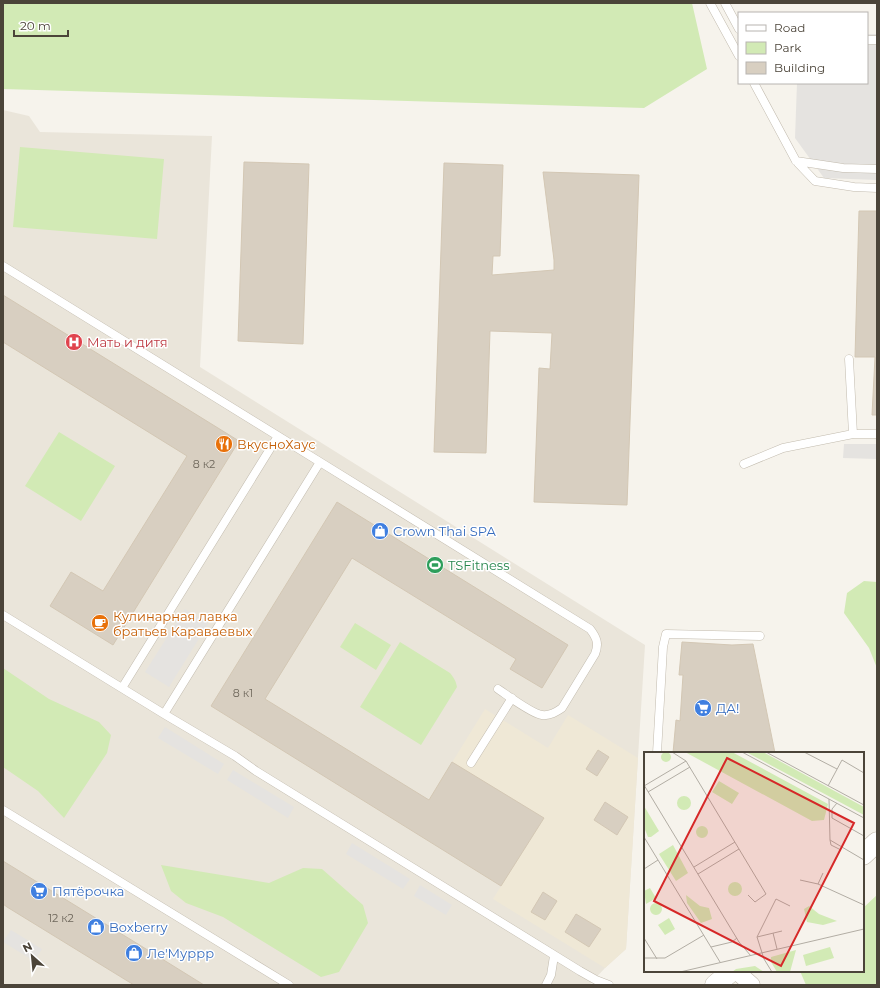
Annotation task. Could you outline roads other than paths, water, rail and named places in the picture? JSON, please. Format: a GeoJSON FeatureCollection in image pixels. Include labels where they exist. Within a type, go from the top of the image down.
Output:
{"type":"FeatureCollection","features":[{"type":"Feature","properties":{"kind":"street"},"geometry":{"type":"LineString","coordinates":[[864,854],[877,842]]}},
{"type":"Feature","properties":{"kind":"street"},"geometry":{"type":"LineString","coordinates":[[715,985],[731,972]]}},
{"type":"Feature","properties":{"kind":"street"},"geometry":{"type":"LineString","coordinates":[[737,972],[752,985]]}},
{"type":"Feature","properties":{"kind":"lane"},"geometry":{"type":"LineString","coordinates":[[710,3],[738,54]]}},
{"type":"Feature","properties":{"kind":"lane"},"geometry":{"type":"LineString","coordinates":[[725,3],[738,27]]}},
{"type":"Feature","properties":{"kind":"lane"},"geometry":{"type":"LineString","coordinates":[[755,84],[796,161],[815,181],[854,187],[877,188]]}},
{"type":"Feature","properties":{"kind":"lane"},"geometry":{"type":"LineString","coordinates":[[796,161],[843,168],[877,169]]}},
{"type":"Feature","properties":{"kind":"lane"},"geometry":{"type":"LineString","coordinates":[[3,266],[590,629],[596,636],[598,642],[596,654],[562,708],[555,713],[549,715],[538,714],[498,689]]}},
{"type":"Feature","properties":{"kind":"lane"},"geometry":{"type":"LineString","coordinates":[[849,359],[853,434]]}},
{"type":"Feature","properties":{"kind":"lane"},"geometry":{"type":"LineString","coordinates":[[744,464],[783,448],[853,434],[877,434]]}},
{"type":"Feature","properties":{"kind":"lane"},"geometry":{"type":"LineString","coordinates":[[122,688],[278,436]]}},
{"type":"Feature","properties":{"kind":"lane"},"geometry":{"type":"LineString","coordinates":[[164,714],[320,462]]}},
{"type":"Feature","properties":{"kind":"lane"},"geometry":{"type":"LineString","coordinates":[[3,615],[235,756],[256,771],[554,956],[588,976],[610,985]]}},
{"type":"Feature","properties":{"kind":"lane"},"geometry":{"type":"LineString","coordinates":[[657,752],[663,647],[666,634],[760,636]]}},
{"type":"Feature","properties":{"kind":"lane"},"geometry":{"type":"LineString","coordinates":[[472,763],[512,698]]}},
{"type":"Feature","properties":{"kind":"lane"},"geometry":{"type":"LineString","coordinates":[[3,810],[289,985]]}},
{"type":"Feature","properties":{"kind":"lane"},"geometry":{"type":"LineString","coordinates":[[546,985],[554,956]]}},
{"type":"Feature","properties":{"kind":"place","name":"Мать и дитя"},"geometry":{"type":"Point","coordinates":[74,342]}},
{"type":"Feature","properties":{"kind":"place","name":"ВкусноХаус"},"geometry":{"type":"Point","coordinates":[224,444]}},
{"type":"Feature","properties":{"kind":"place","name":"Crown Thai SPA"},"geometry":{"type":"Point","coordinates":[380,531]}},
{"type":"Feature","properties":{"kind":"place","name":"TSFitness"},"geometry":{"type":"Point","coordinates":[435,565]}},
{"type":"Feature","properties":{"kind":"place","name":"Кулинарная лавка братьев Караваевых"},"geometry":{"type":"Point","coordinates":[100,623]}},
{"type":"Feature","properties":{"kind":"place","name":"ДА!"},"geometry":{"type":"Point","coordinates":[703,708]}},
{"type":"Feature","properties":{"kind":"place","name":"Пятёрочка"},"geometry":{"type":"Point","coordinates":[39,891]}},
{"type":"Feature","properties":{"kind":"place","name":"Boxberry"},"geometry":{"type":"Point","coordinates":[96,927]}},
{"type":"Feature","properties":{"kind":"place","name":"Ле'Муррр"},"geometry":{"type":"Point","coordinates":[134,953]}}]}
